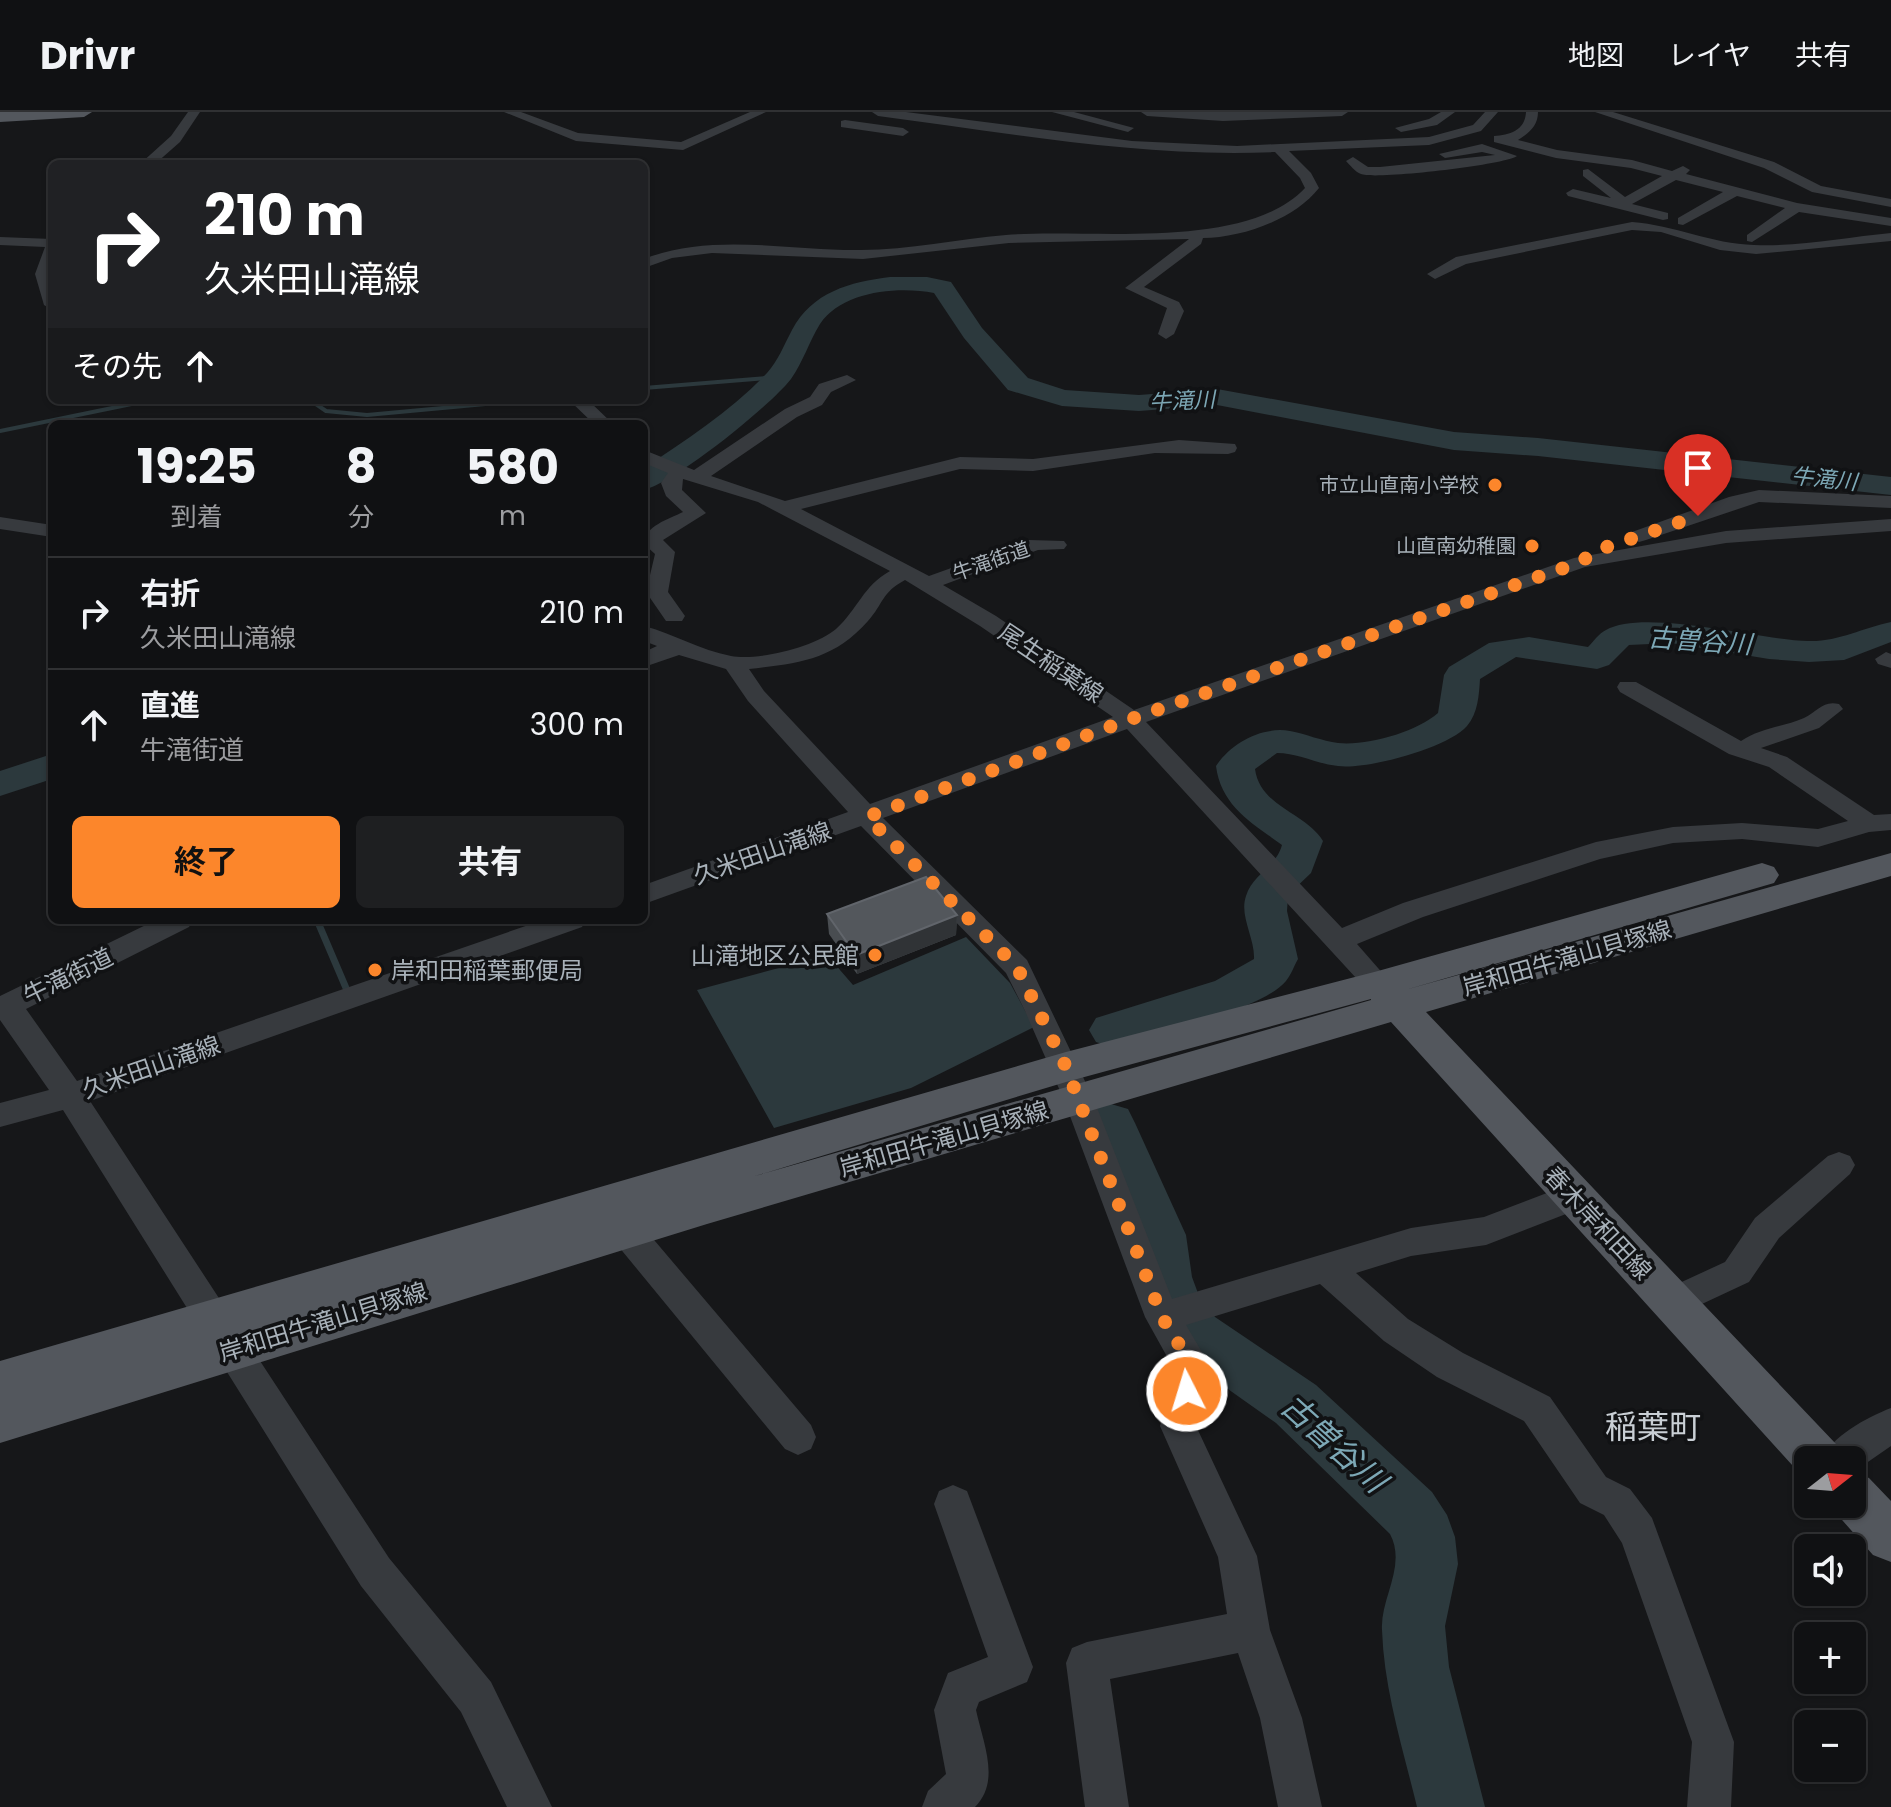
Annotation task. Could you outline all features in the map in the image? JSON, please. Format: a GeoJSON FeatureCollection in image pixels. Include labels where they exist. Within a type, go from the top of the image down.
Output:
{"type":"FeatureCollection","features":[{"type":"Feature","properties":{"kind":"main road"},"geometry":{"type":"LineString","coordinates":[[0,117],[84,112]]}},
{"type":"Feature","properties":{"kind":"main road","name":"岸和田牛滝山貝塚線"},"geometry":{"type":"LineString","coordinates":[[1388,996],[1884,828]]}},
{"type":"Feature","properties":{"kind":"main road","name":"岸和田牛滝山貝塚線"},"geometry":{"type":"LineString","coordinates":[[0,1421],[221,1333],[1072,1084],[1388,996],[1891,864]]}},
{"type":"Feature","properties":{"kind":"main road","name":"春木岸和田線"},"geometry":{"type":"LineString","coordinates":[[1388,996],[1806,1446]]}},
{"type":"Feature","properties":{"kind":"main road","name":"岸和田牛滝山貝塚線"},"geometry":{"type":"LineString","coordinates":[[0,1382],[221,1333],[626,1231],[1072,1084]]}},
{"type":"Feature","properties":{"kind":"main road"},"geometry":{"type":"LineString","coordinates":[[1866,1510],[1891,1537]]}},
{"type":"Feature","properties":{"kind":"street"},"geometry":{"type":"LineString","coordinates":[[152,160],[176,139],[194,112]]}},
{"type":"Feature","properties":{"kind":"street"},"geometry":{"type":"LineString","coordinates":[[510,112],[576,137],[683,146],[760,112]]}},
{"type":"Feature","properties":{"kind":"street"},"geometry":{"type":"LineString","coordinates":[[831,131],[862,112]]}},
{"type":"Feature","properties":{"kind":"street"},"geometry":{"type":"LineString","coordinates":[[878,112],[1150,147],[1279,149],[1429,141],[1470,132],[1483,125],[1492,112]]}},
{"type":"Feature","properties":{"kind":"street"},"geometry":{"type":"LineString","coordinates":[[978,112],[1031,119],[1089,112]]}},
{"type":"Feature","properties":{"kind":"street"},"geometry":{"type":"LineString","coordinates":[[1058,112],[1138,130]]}},
{"type":"Feature","properties":{"kind":"street"},"geometry":{"type":"LineString","coordinates":[[1147,112],[1342,112]]}},
{"type":"Feature","properties":{"kind":"street"},"geometry":{"type":"LineString","coordinates":[[1405,112],[1433,122]]}},
{"type":"Feature","properties":{"kind":"street"},"geometry":{"type":"LineString","coordinates":[[1388,128],[1433,122],[1449,112]]}},
{"type":"Feature","properties":{"kind":"street"},"geometry":{"type":"LineString","coordinates":[[1507,141],[1525,130],[1531,122],[1532,112]]}},
{"type":"Feature","properties":{"kind":"street"},"geometry":{"type":"LineString","coordinates":[[1601,112],[1792,174],[1817,189],[1891,203]]}},
{"type":"Feature","properties":{"kind":"street"},"geometry":{"type":"LineString","coordinates":[[1645,125],[1662,112]]}},
{"type":"Feature","properties":{"kind":"street"},"geometry":{"type":"LineString","coordinates":[[845,124],[916,134]]}},
{"type":"Feature","properties":{"kind":"street"},"geometry":{"type":"LineString","coordinates":[[978,141],[999,128]]}},
{"type":"Feature","properties":{"kind":"street"},"geometry":{"type":"LineString","coordinates":[[1161,132],[1235,135]]}},
{"type":"Feature","properties":{"kind":"street"},"geometry":{"type":"LineString","coordinates":[[1470,132],[1556,154],[1632,164],[1744,188],[1796,207],[1891,222]]}},
{"type":"Feature","properties":{"kind":"street"},"geometry":{"type":"LineString","coordinates":[[1336,161],[1427,156],[1482,148],[1511,156],[1455,166],[1380,171],[1365,171],[1353,161]]}},
{"type":"Feature","properties":{"kind":"street"},"geometry":{"type":"LineString","coordinates":[[1620,205],[1718,148]]}},
{"type":"Feature","properties":{"kind":"street"},"geometry":{"type":"LineString","coordinates":[[648,262],[669,254],[712,249],[836,256],[1009,239],[1196,235],[1250,225],[1301,200],[1312,188],[1306,169],[1292,162],[1279,149]]}},
{"type":"Feature","properties":{"kind":"street"},"geometry":{"type":"LineString","coordinates":[[1588,173],[1621,200],[1620,205]]}},
{"type":"Feature","properties":{"kind":"street"},"geometry":{"type":"LineString","coordinates":[[1683,221],[1744,188],[1792,174]]}},
{"type":"Feature","properties":{"kind":"street"},"geometry":{"type":"LineString","coordinates":[[1573,193],[1752,238],[1856,227],[1851,218]]}},
{"type":"Feature","properties":{"kind":"street"},"geometry":{"type":"LineString","coordinates":[[1752,238],[1796,207]]}},
{"type":"Feature","properties":{"kind":"street"},"geometry":{"type":"LineString","coordinates":[[1435,274],[1461,260],[1632,226],[1662,228],[1720,246],[1756,250],[1891,237]]}},
{"type":"Feature","properties":{"kind":"street"},"geometry":{"type":"LineString","coordinates":[[1166,334],[1176,311],[1173,305],[1133,288],[1196,241],[1196,235]]}},
{"type":"Feature","properties":{"kind":"street"},"geometry":{"type":"LineString","coordinates":[[0,241],[48,246]]}},
{"type":"Feature","properties":{"kind":"street"},"geometry":{"type":"LineString","coordinates":[[48,258],[43,274],[48,291]]}},
{"type":"Feature","properties":{"kind":"street"},"geometry":{"type":"LineString","coordinates":[[674,616],[657,592],[665,552],[652,541],[655,535],[696,513],[673,492],[671,483],[816,401],[825,388],[847,380]]}},
{"type":"Feature","properties":{"kind":"street"},"geometry":{"type":"LineString","coordinates":[[582,404],[600,420]]}},
{"type":"Feature","properties":{"kind":"street"},"geometry":{"type":"LineString","coordinates":[[784,507],[960,463],[978,461],[1030,465],[1184,444],[1228,448]]}},
{"type":"Feature","properties":{"kind":"street","name":"尾生稲葉線"},"geometry":{"type":"LineString","coordinates":[[648,458],[784,507],[927,584],[1105,698],[1131,719],[1388,996]]}},
{"type":"Feature","properties":{"kind":"street"},"geometry":{"type":"LineString","coordinates":[[1656,539],[1736,501],[1759,496],[1891,502]]}},
{"type":"Feature","properties":{"kind":"street"},"geometry":{"type":"LineString","coordinates":[[0,523],[45,530]]}},
{"type":"Feature","properties":{"kind":"street","name":"久米田山滝線"},"geometry":{"type":"LineString","coordinates":[[648,894],[867,817],[1131,719],[1581,562],[1656,539],[1891,525]]}},
{"type":"Feature","properties":{"kind":"street"},"geometry":{"type":"LineString","coordinates":[[0,545],[45,530]]}},
{"type":"Feature","properties":{"kind":"street","name":"牛滝街道"},"geometry":{"type":"LineString","coordinates":[[927,584],[1036,544],[1057,545]]}},
{"type":"Feature","properties":{"kind":"street"},"geometry":{"type":"LineString","coordinates":[[648,635],[734,664],[807,655],[842,635],[863,613],[880,585],[905,571]]}},
{"type":"Feature","properties":{"kind":"street"},"geometry":{"type":"LineString","coordinates":[[648,658],[669,649],[683,648]]}},
{"type":"Feature","properties":{"kind":"street"},"geometry":{"type":"LineString","coordinates":[[734,664],[756,696],[867,817],[1017,967],[1072,1084],[1162,1317],[1188,1359],[1187,1391],[1178,1426],[1237,1556],[1250,1630],[1281,1718],[1300,1807]]}},
{"type":"Feature","properties":{"kind":"street"},"geometry":{"type":"LineString","coordinates":[[1628,687],[1743,751],[1778,762],[1884,828]]}},
{"type":"Feature","properties":{"kind":"street"},"geometry":{"type":"LineString","coordinates":[[1743,751],[1763,737],[1821,721],[1831,709]]}},
{"type":"Feature","properties":{"kind":"street"},"geometry":{"type":"LineString","coordinates":[[1336,941],[1413,910],[1596,851],[1673,835],[1742,831],[1818,838],[1884,828]]}},
{"type":"Feature","properties":{"kind":"street","name":"牛滝街道"},"geometry":{"type":"LineString","coordinates":[[4,1007],[171,924]]}},
{"type":"Feature","properties":{"kind":"street","name":"久米田山滝線"},"geometry":{"type":"LineString","coordinates":[[0,1115],[70,1096],[561,924]]}},
{"type":"Feature","properties":{"kind":"street"},"geometry":{"type":"LineString","coordinates":[[4,1007],[70,1096],[375,1572],[476,1697],[530,1807]]}},
{"type":"Feature","properties":{"kind":"street"},"geometry":{"type":"LineString","coordinates":[[1672,1303],[1737,1272],[1767,1228],[1839,1165]]}},
{"type":"Feature","properties":{"kind":"street"},"geometry":{"type":"LineString","coordinates":[[1162,1317],[1411,1242],[1486,1231],[1573,1197]]}},
{"type":"Feature","properties":{"kind":"street"},"geometry":{"type":"LineString","coordinates":[[626,1231],[798,1437]]}},
{"type":"Feature","properties":{"kind":"street"},"geometry":{"type":"LineString","coordinates":[[1327,1269],[1396,1330],[1450,1365],[1537,1409],[1593,1490],[1617,1502],[1638,1532],[1713,1742],[1709,1807]]}},
{"type":"Feature","properties":{"kind":"street"},"geometry":{"type":"LineString","coordinates":[[1860,1446],[1891,1425]]}},
{"type":"Feature","properties":{"kind":"street"},"geometry":{"type":"LineString","coordinates":[[944,1807],[969,1782],[955,1710],[963,1688],[1012,1667],[953,1504]]}},
{"type":"Feature","properties":{"kind":"street"},"geometry":{"type":"LineString","coordinates":[[1107,1807],[1087,1663],[1250,1630]]}},
{"type":"Feature","properties":{"kind":"shaded area"},"geometry":{"type":"Polygon","coordinates":[[[966,937],[1010,983],[1034,1027],[911,1088],[774,1128],[697,990],[827,955],[853,985],[966,937]]]}},
{"type":"Feature","properties":{"kind":"building"},"geometry":{"type":"Polygon","coordinates":[[[926,877],[957,915],[856,955],[827,914],[926,877]]]}},
{"type":"Feature","properties":{"kind":"waterway","name":"牛滝川"},"geometry":{"type":"LineString","coordinates":[[648,478],[730,419],[776,379],[810,320],[821,308],[852,292],[909,283],[942,287],[973,333],[1018,384],[1062,398],[1139,403],[1217,397],[1454,441],[1538,447],[1891,486]]}},
{"type":"Feature","properties":{"kind":"waterway"},"geometry":{"type":"LineString","coordinates":[[648,388],[778,377]]}},
{"type":"Feature","properties":{"kind":"waterway"},"geometry":{"type":"LineString","coordinates":[[54,420],[132,404]]}},
{"type":"Feature","properties":{"kind":"waterway"},"geometry":{"type":"LineString","coordinates":[[316,404],[326,411],[367,415],[486,404]]}},
{"type":"Feature","properties":{"kind":"waterway"},"geometry":{"type":"LineString","coordinates":[[0,431],[48,421]]}},
{"type":"Feature","properties":{"kind":"waterway","name":"古曽谷川"},"geometry":{"type":"LineString","coordinates":[[1112,1030],[1231,992],[1269,971],[1276,959],[1275,943],[1265,911],[1267,894],[1296,864],[1303,841],[1259,810],[1242,791],[1235,766],[1257,748],[1283,741],[1343,755],[1368,752],[1420,738],[1447,725],[1454,718],[1462,675],[1501,650],[1516,647],[1597,658],[1618,637],[1671,633],[1769,649],[1809,652],[1844,650],[1872,636],[1891,632]]}},
{"type":"Feature","properties":{"kind":"waterway","name":"牛滝川"},"geometry":{"type":"LineString","coordinates":[[0,784],[48,767]]}},
{"type":"Feature","properties":{"kind":"waterway"},"geometry":{"type":"LineString","coordinates":[[319,924],[349,995]]}},
{"type":"Feature","properties":{"kind":"waterway","name":"古曽谷川"},"geometry":{"type":"LineString","coordinates":[[1111,1123],[1160,1235],[1165,1277],[1176,1309],[1196,1335],[1296,1404],[1411,1513],[1425,1537],[1427,1564],[1413,1626],[1417,1667],[1451,1807]]}},
{"type":"Feature","properties":{"kind":"place","name":"市立山直南小学校"},"geometry":{"type":"Point","coordinates":[1495,485]}},
{"type":"Feature","properties":{"kind":"place","name":"山直南幼稚園"},"geometry":{"type":"Point","coordinates":[1532,546]}},
{"type":"Feature","properties":{"kind":"place","name":"山滝地区公民館"},"geometry":{"type":"Point","coordinates":[875,955]}},
{"type":"Feature","properties":{"kind":"place","name":"岸和田稲葉郵便局"},"geometry":{"type":"Point","coordinates":[375,970]}},
{"type":"Feature","properties":{"kind":"district","name":"稲葉町"},"geometry":{"type":"Point","coordinates":[1653,1426]}},
{"type":"Feature","properties":{"kind":"route"},"geometry":{"type":"LineString","coordinates":[[1187,1391],[1188,1359],[1162,1317],[1066,1067],[1017,967],[867,817],[1131,719],[1581,562],[1595,551],[1698,516]]}}]}
